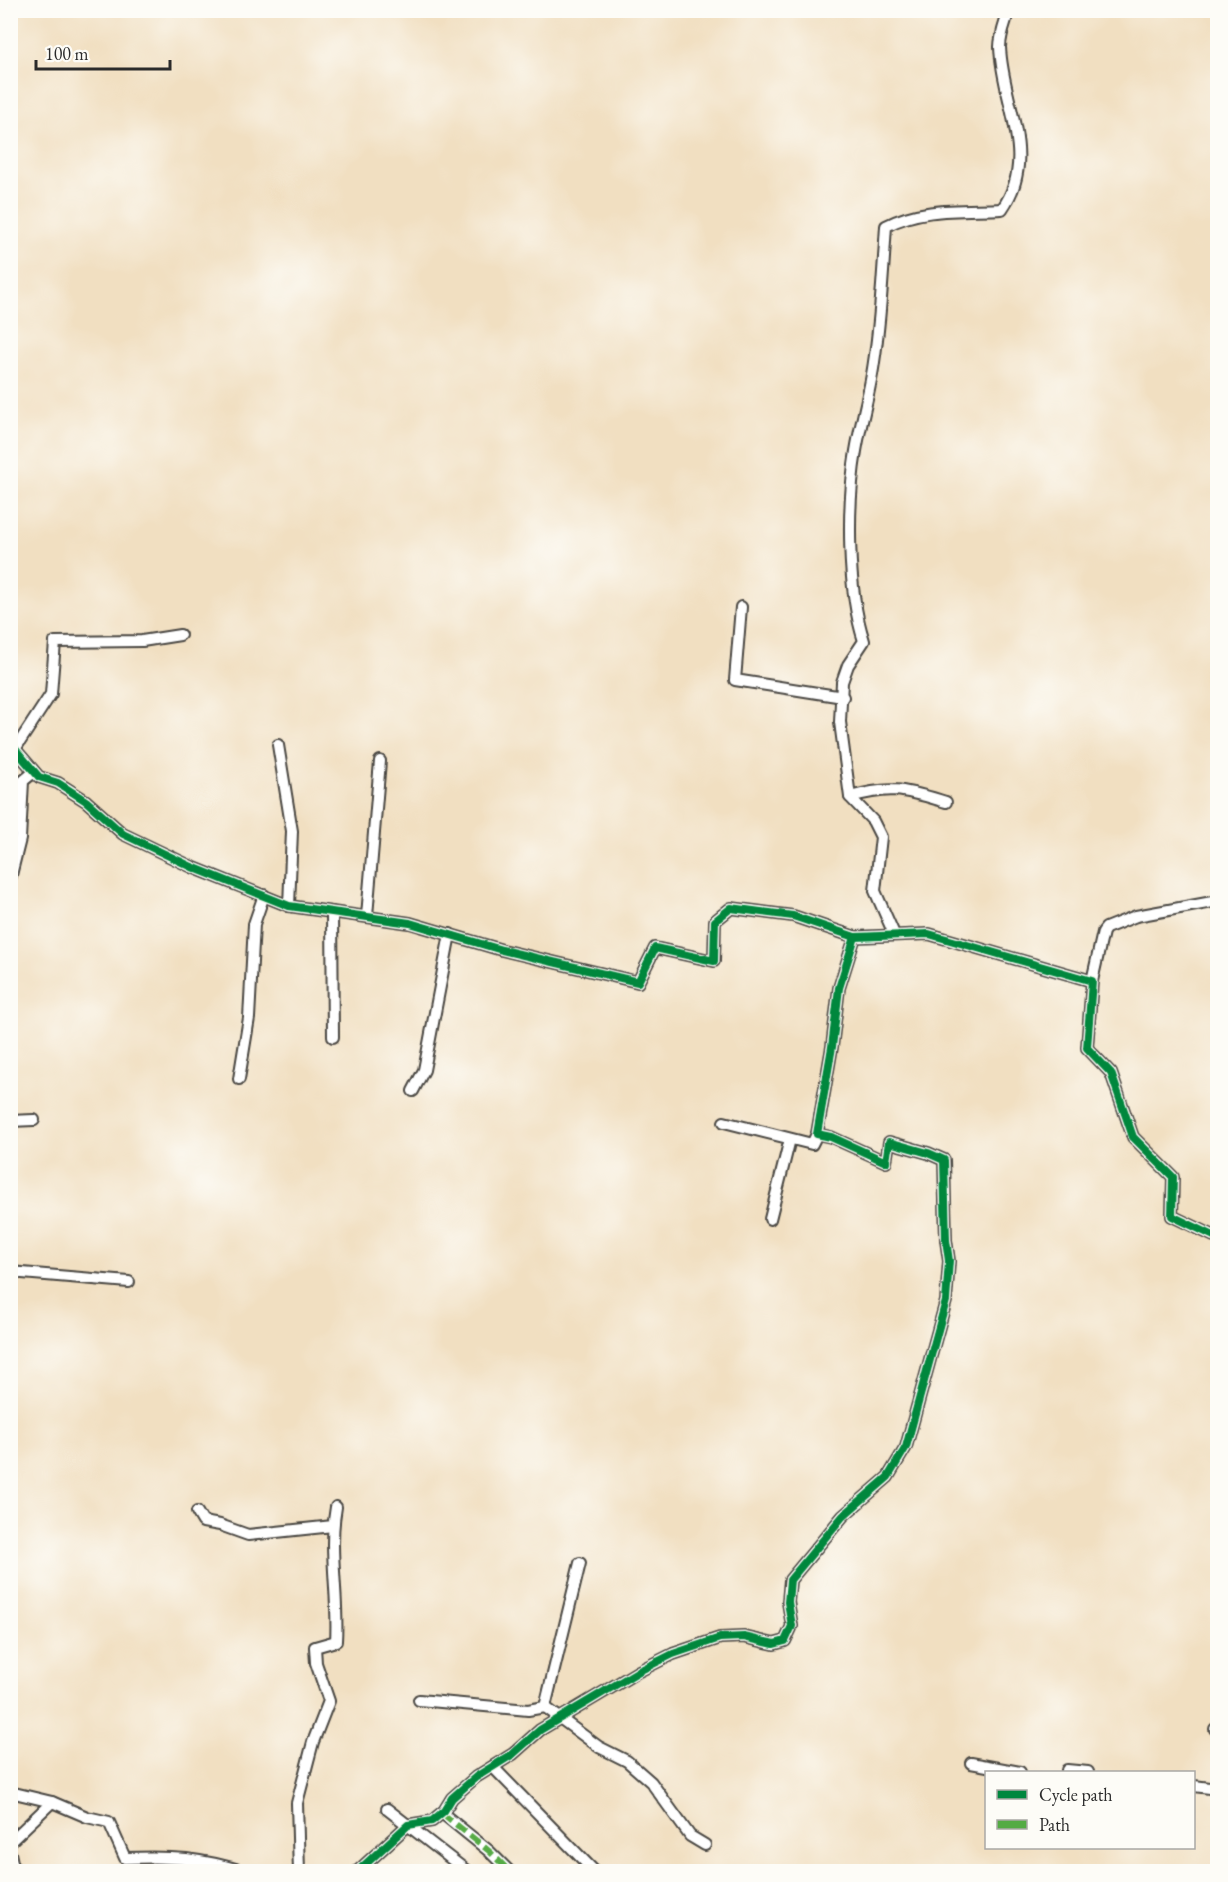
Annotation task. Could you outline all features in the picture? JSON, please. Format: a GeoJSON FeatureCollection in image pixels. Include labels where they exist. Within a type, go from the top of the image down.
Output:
{"type":"FeatureCollection","features":[{"type":"Feature","properties":{"kind":"street"},"geometry":{"type":"LineString","coordinates":[[894,934],[875,891],[881,837],[879,830],[850,797],[840,722],[842,682],[848,665],[864,641],[856,614],[851,501],[856,452],[874,359],[886,226],[906,215],[1002,209],[1014,192],[1019,138],[1005,89],[1000,44],[1009,10]]}},
{"type":"Feature","properties":{"kind":"street"},"geometry":{"type":"LineString","coordinates":[[741,607],[735,680],[843,697]]}},
{"type":"Feature","properties":{"kind":"street"},"geometry":{"type":"LineString","coordinates":[[180,635],[142,641],[55,642],[51,694],[13,750],[39,777],[58,783],[86,801],[123,834],[192,867],[289,906],[410,923],[502,950],[638,982],[655,948],[714,961],[716,921],[731,908],[793,916],[855,937],[929,934],[1092,981]]}},
{"type":"Feature","properties":{"kind":"street"},"geometry":{"type":"LineString","coordinates":[[279,745],[292,831],[289,906]]}},
{"type":"Feature","properties":{"kind":"street"},"geometry":{"type":"LineString","coordinates":[[367,916],[380,761]]}},
{"type":"Feature","properties":{"kind":"street"},"geometry":{"type":"LineString","coordinates":[[10,879],[20,839],[23,781],[34,772]]}},
{"type":"Feature","properties":{"kind":"street"},"geometry":{"type":"LineString","coordinates":[[850,797],[880,789],[897,789],[946,802]]}},
{"type":"Feature","properties":{"kind":"street"},"geometry":{"type":"LineString","coordinates":[[240,1079],[249,1018],[254,924],[264,895]]}},
{"type":"Feature","properties":{"kind":"street"},"geometry":{"type":"LineString","coordinates":[[1218,901],[1136,916],[1106,928],[1103,932],[1092,981],[1087,1048],[1111,1073],[1133,1137],[1173,1177],[1172,1216],[1218,1238]]}},
{"type":"Feature","properties":{"kind":"street"},"geometry":{"type":"LineString","coordinates":[[332,912],[333,1037]]}},
{"type":"Feature","properties":{"kind":"street"},"geometry":{"type":"LineString","coordinates":[[413,1091],[424,1070],[450,934]]}},
{"type":"Feature","properties":{"kind":"street"},"geometry":{"type":"LineString","coordinates":[[724,1122],[812,1144],[817,1134],[832,1047],[839,988],[855,937]]}},
{"type":"Feature","properties":{"kind":"street"},"geometry":{"type":"LineString","coordinates":[[10,1120],[34,1120]]}},
{"type":"Feature","properties":{"kind":"street"},"geometry":{"type":"LineString","coordinates":[[357,1872],[408,1825],[432,1821],[452,1798],[557,1718],[674,1654],[720,1638],[744,1637],[774,1644],[785,1641],[792,1626],[788,1602],[790,1580],[843,1516],[888,1477],[906,1447],[946,1301],[949,1261],[946,1240],[944,1160],[889,1142],[886,1162],[831,1137],[817,1134]]}},
{"type":"Feature","properties":{"kind":"street"},"geometry":{"type":"LineString","coordinates":[[770,1219],[790,1139]]}},
{"type":"Feature","properties":{"kind":"street"},"geometry":{"type":"LineString","coordinates":[[10,1272],[129,1282]]}},
{"type":"Feature","properties":{"kind":"street"},"geometry":{"type":"LineString","coordinates":[[300,1872],[297,1803],[313,1742],[329,1701],[316,1663],[315,1647],[336,1641],[338,1610],[333,1526],[336,1507]]}},
{"type":"Feature","properties":{"kind":"street"},"geometry":{"type":"LineString","coordinates":[[197,1512],[203,1522],[220,1525],[248,1535],[333,1526]]}},
{"type":"Feature","properties":{"kind":"street"},"geometry":{"type":"LineString","coordinates":[[545,1707],[580,1563]]}},
{"type":"Feature","properties":{"kind":"street"},"geometry":{"type":"LineString","coordinates":[[418,1700],[528,1710],[545,1707]]}},
{"type":"Feature","properties":{"kind":"street"},"geometry":{"type":"LineString","coordinates":[[545,1707],[598,1747],[627,1761],[651,1782],[690,1836],[705,1845]]}},
{"type":"Feature","properties":{"kind":"street"},"geometry":{"type":"LineString","coordinates":[[970,1763],[1010,1771]]}},
{"type":"Feature","properties":{"kind":"street"},"geometry":{"type":"LineString","coordinates":[[493,1767],[595,1872]]}},
{"type":"Feature","properties":{"kind":"street"},"geometry":{"type":"LineString","coordinates":[[1195,1786],[1218,1789]]}},
{"type":"Feature","properties":{"kind":"street"},"geometry":{"type":"LineString","coordinates":[[10,1792],[52,1802],[87,1817],[109,1822],[125,1858],[173,1856],[202,1859],[246,1872]]}},
{"type":"Feature","properties":{"kind":"street"},"geometry":{"type":"LineString","coordinates":[[10,1842],[52,1802]]}},
{"type":"Feature","properties":{"kind":"street"},"geometry":{"type":"LineString","coordinates":[[387,1809],[468,1872]]}},
{"type":"Feature","properties":{"kind":"street"},"geometry":{"type":"LineString","coordinates":[[441,1813],[489,1851],[510,1872]]}},
{"type":"Feature","properties":{"kind":"street"},"geometry":{"type":"LineString","coordinates":[[10,1853],[14,1872]]}},
{"type":"Feature","properties":{"kind":"marked path"},"geometry":{"type":"LineString","coordinates":[[442,1813],[489,1851],[510,1872]]}},
{"type":"Feature","properties":{"kind":"cycle path"},"geometry":{"type":"LineString","coordinates":[[10,751],[15,749],[39,777],[58,783],[86,801],[123,834],[192,867],[289,906],[410,923],[502,950],[638,982],[655,948],[714,961],[715,921],[731,908],[793,916],[855,937],[929,934],[1092,981],[1087,1048],[1111,1073],[1133,1137],[1173,1177],[1172,1216],[1218,1238]]}},
{"type":"Feature","properties":{"kind":"cycle path"},"geometry":{"type":"LineString","coordinates":[[357,1872],[408,1825],[432,1821],[444,1811],[452,1798],[476,1777],[513,1754],[540,1730],[639,1671],[673,1654],[720,1638],[744,1637],[774,1644],[785,1641],[792,1626],[788,1602],[790,1580],[843,1516],[888,1477],[906,1447],[946,1301],[949,1261],[946,1240],[944,1160],[889,1142],[886,1162],[831,1137],[817,1134],[832,1047],[839,988],[855,937]]}}]}
